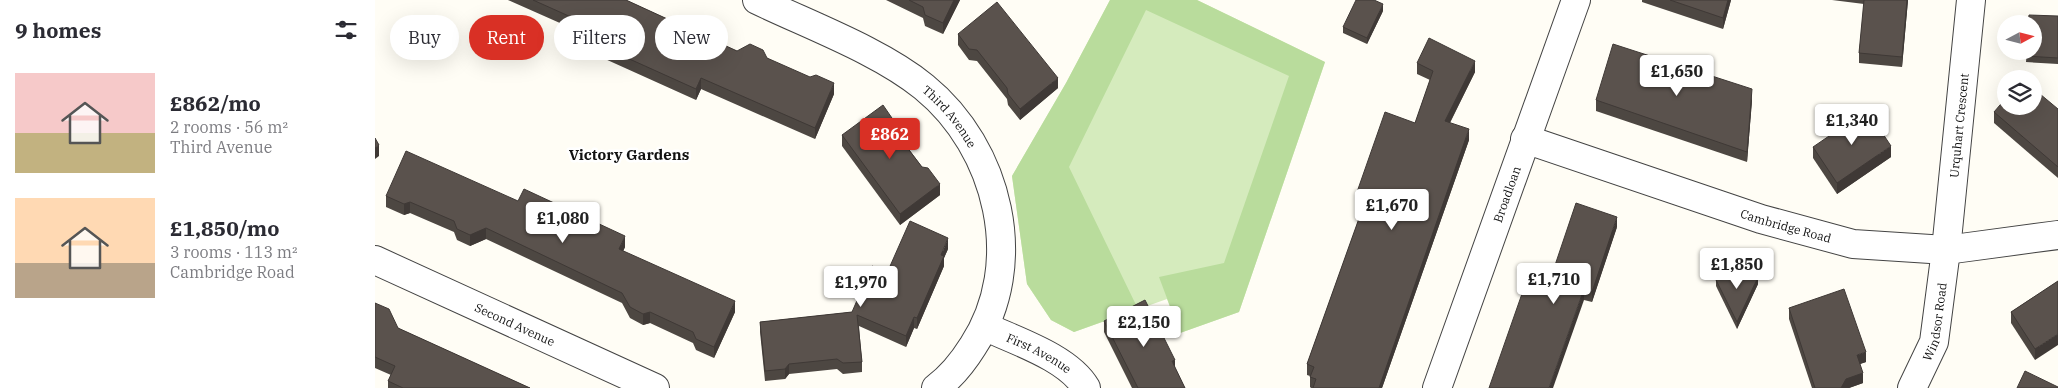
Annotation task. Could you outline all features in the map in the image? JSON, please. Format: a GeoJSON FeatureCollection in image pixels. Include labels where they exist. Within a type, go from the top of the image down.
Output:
{"type":"FeatureCollection","features":[{"type":"Feature","properties":{"kind":"street","name":"Third Avenue"},"geometry":{"type":"LineString","coordinates":[[757,0],[882,59],[907,74],[940,102],[960,127],[976,153],[989,182],[1000,219],[1002,258],[997,295],[986,327]]}},
{"type":"Feature","properties":{"kind":"street","name":"Broadloan"},"geometry":{"type":"LineString","coordinates":[[1437,388],[1576,0]]}},
{"type":"Feature","properties":{"kind":"street","name":"Urquhart Crescent"},"geometry":{"type":"LineString","coordinates":[[1946,250],[1971,0]]}},
{"type":"Feature","properties":{"kind":"street","name":"Cambridge Road"},"geometry":{"type":"LineString","coordinates":[[1525,138],[1761,219],[1853,244],[1946,250],[2058,235]]}},
{"type":"Feature","properties":{"kind":"street","name":"Windsor Road"},"geometry":{"type":"LineString","coordinates":[[1912,388],[1934,342],[1946,250]]}},
{"type":"Feature","properties":{"kind":"street","name":"Second Avenue"},"geometry":{"type":"LineString","coordinates":[[375,260],[655,388]]}},
{"type":"Feature","properties":{"kind":"street"},"geometry":{"type":"LineString","coordinates":[[937,387],[965,359],[986,327]]}},
{"type":"Feature","properties":{"kind":"street","name":"First Avenue"},"geometry":{"type":"LineString","coordinates":[[986,327],[1047,355],[1071,370],[1086,388]]}},
{"type":"Feature","properties":{"kind":"green space"},"geometry":{"type":"Polygon","coordinates":[[[1110,0],[1197,0],[1325,62],[1239,312],[1180,333],[1167,299],[1074,332],[1051,320],[1027,284],[1012,176],[1066,83],[1110,0]]]}},
{"type":"Feature","properties":{"kind":"green space"},"geometry":{"type":"Polygon","coordinates":[[[1110,0],[1197,0],[1325,62],[1239,312],[1180,333],[1159,277],[1224,263],[1289,76],[1146,10],[1069,167],[1138,309],[1074,332],[1051,320],[1027,284],[1012,176],[1066,83],[1110,0]]]}},
{"type":"Feature","properties":{"kind":"building"},"geometry":{"type":"Polygon","coordinates":[[[533,0],[626,0],[659,15],[655,15],[655,60],[728,60],[728,47],[737,51],[750,44],[763,50],[767,58],[810,77],[816,75],[834,83],[815,128],[701,78],[696,89],[632,60],[645,60],[645,15],[566,15],[533,0]]]}},
{"type":"Feature","properties":{"kind":"building"},"geometry":{"type":"Polygon","coordinates":[[[909,0],[954,0],[943,23],[925,15],[923,7],[909,0]]]}},
{"type":"Feature","properties":{"kind":"building"},"geometry":{"type":"Polygon","coordinates":[[[1356,0],[1374,0],[1383,4],[1367,38],[1343,27],[1356,0]]]}},
{"type":"Feature","properties":{"kind":"building"},"geometry":{"type":"Polygon","coordinates":[[[1670,0],[1728,0],[1723,18],[1670,0]]]}},
{"type":"Feature","properties":{"kind":"building"},"geometry":{"type":"Polygon","coordinates":[[[1864,0],[1907,0],[1902,57],[1859,53],[1864,0]]]}},
{"type":"Feature","properties":{"kind":"building"},"geometry":{"type":"Polygon","coordinates":[[[997,2],[1058,78],[1020,109],[1008,94],[1007,88],[977,50],[969,49],[958,34],[997,2]]]}},
{"type":"Feature","properties":{"kind":"building"},"geometry":{"type":"Polygon","coordinates":[[[2043,15],[2058,16],[2058,58],[2043,57],[2043,15]]]}},
{"type":"Feature","properties":{"kind":"building"},"geometry":{"type":"Polygon","coordinates":[[[1429,38],[1475,61],[1445,121],[1469,129],[1379,388],[1313,388],[1316,379],[1310,377],[1314,367],[1307,364],[1367,196],[1357,192],[1385,112],[1415,123],[1433,71],[1417,63],[1429,38]]]}},
{"type":"Feature","properties":{"kind":"building"},"geometry":{"type":"Polygon","coordinates":[[[1613,44],[1752,89],[1747,152],[1596,100],[1613,44]]]}},
{"type":"Feature","properties":{"kind":"building"},"geometry":{"type":"Polygon","coordinates":[[[2042,96],[2058,109],[2058,167],[1997,115],[2042,115],[2042,96]]]}},
{"type":"Feature","properties":{"kind":"building"},"geometry":{"type":"Polygon","coordinates":[[[883,105],[894,121],[893,129],[922,167],[928,168],[940,184],[900,214],[842,135],[883,105]]]}},
{"type":"Feature","properties":{"kind":"building"},"geometry":{"type":"Polygon","coordinates":[[[1867,110],[1891,146],[1837,183],[1813,147],[1867,110]]]}},
{"type":"Feature","properties":{"kind":"building"},"geometry":{"type":"Polygon","coordinates":[[[375,138],[379,145],[375,148],[375,138]]]}},
{"type":"Feature","properties":{"kind":"building"},"geometry":{"type":"Polygon","coordinates":[[[406,151],[518,201],[524,189],[625,236],[619,249],[735,301],[714,347],[696,339],[693,332],[650,312],[643,314],[630,307],[622,293],[486,228],[470,235],[457,229],[454,221],[410,202],[404,204],[386,196],[406,151]]]}},
{"type":"Feature","properties":{"kind":"building"},"geometry":{"type":"Polygon","coordinates":[[[1576,203],[1617,217],[1592,292],[1584,289],[1549,388],[1489,388],[1524,288],[1538,293],[1542,280],[1549,283],[1576,203]]]}},
{"type":"Feature","properties":{"kind":"building"},"geometry":{"type":"Polygon","coordinates":[[[910,221],[948,238],[941,255],[944,256],[917,318],[914,317],[906,336],[857,315],[862,362],[843,363],[837,359],[789,364],[785,369],[765,371],[760,322],[852,312],[872,266],[887,273],[910,221]]]}},
{"type":"Feature","properties":{"kind":"building"},"geometry":{"type":"Polygon","coordinates":[[[1738,268],[1758,277],[1737,322],[1716,280],[1738,268]]]}},
{"type":"Feature","properties":{"kind":"building"},"geometry":{"type":"Polygon","coordinates":[[[2058,281],[2058,334],[2035,349],[2011,312],[2058,281]]]}},
{"type":"Feature","properties":{"kind":"building"},"geometry":{"type":"Polygon","coordinates":[[[1844,289],[1866,352],[1857,355],[1863,373],[1846,379],[1841,388],[1815,388],[1789,308],[1844,289]]]}},
{"type":"Feature","properties":{"kind":"building"},"geometry":{"type":"Polygon","coordinates":[[[1145,300],[1175,360],[1172,361],[1185,388],[1138,388],[1104,321],[1145,300]]]}},
{"type":"Feature","properties":{"kind":"building"},"geometry":{"type":"Polygon","coordinates":[[[375,303],[389,309],[398,328],[530,388],[403,388],[388,381],[395,366],[375,357],[375,303]]]}},
{"type":"Feature","properties":{"kind":"building"},"geometry":{"type":"Polygon","coordinates":[[[2025,371],[2058,387],[2058,388],[2017,388],[2025,371]]]}},
{"type":"Feature","properties":{"kind":"district","name":"Victory Gardens"},"geometry":{"type":"Point","coordinates":[629,154]}}]}
